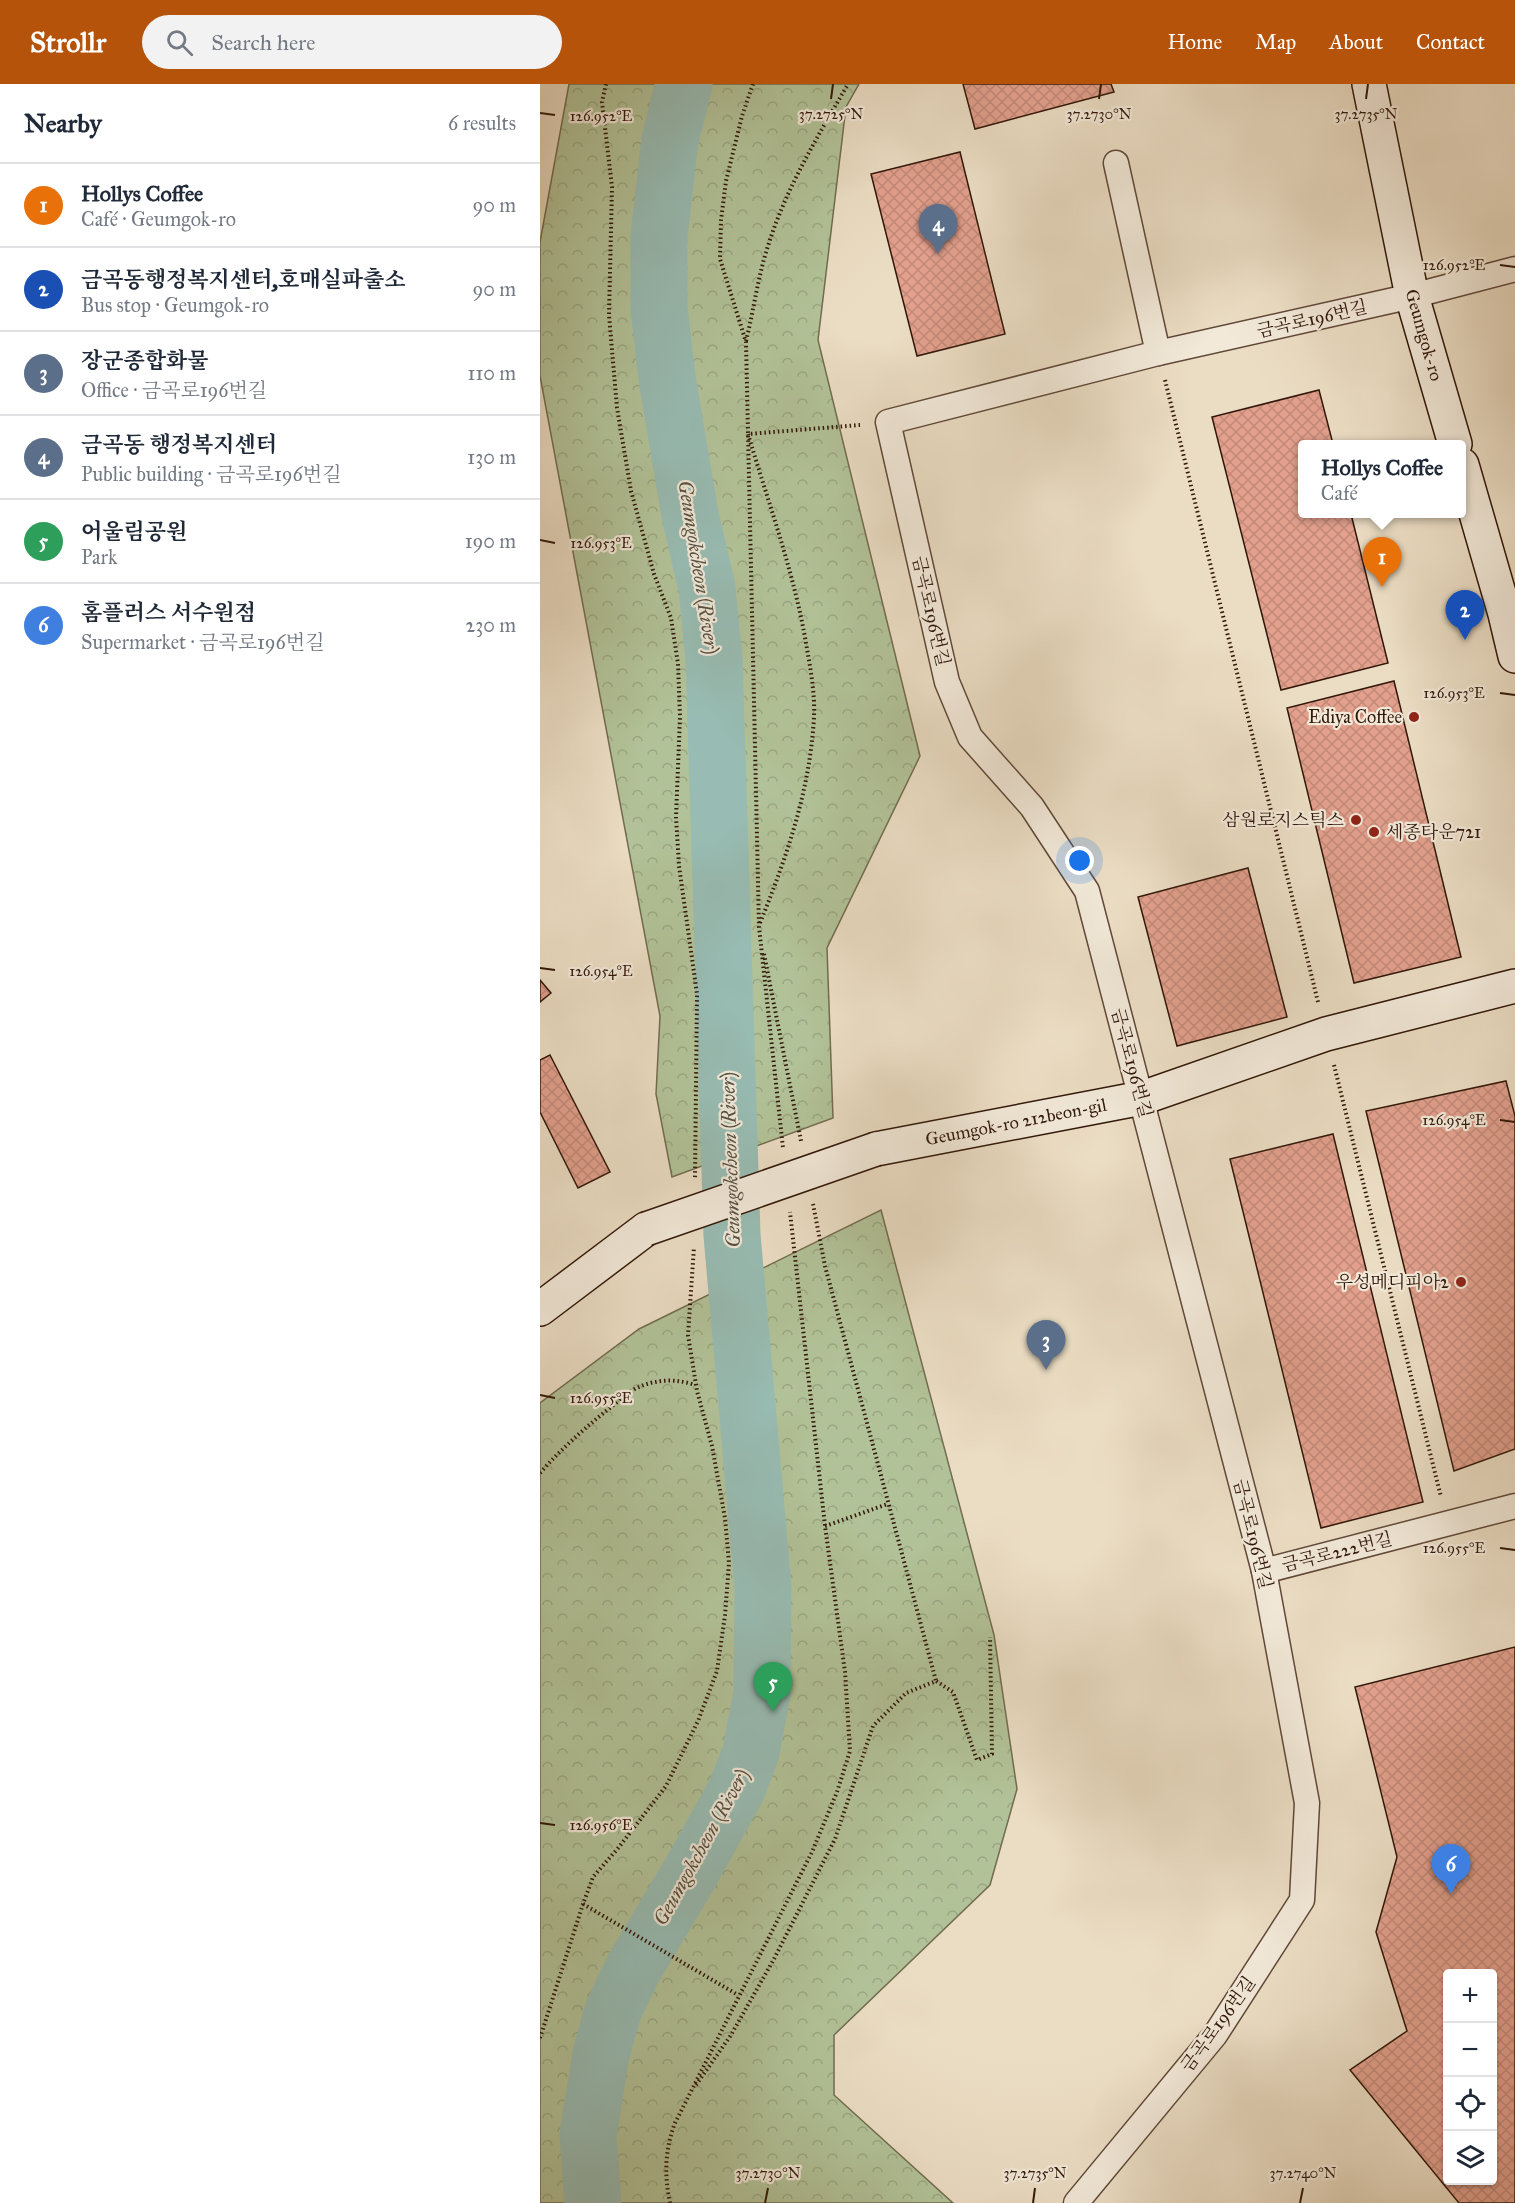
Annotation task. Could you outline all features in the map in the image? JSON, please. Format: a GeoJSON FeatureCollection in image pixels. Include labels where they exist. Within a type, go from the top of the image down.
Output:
{"type":"FeatureCollection","features":[{"type":"Feature","properties":{"kind":"street","name":"Geumgok-ro"},"geometry":{"type":"LineString","coordinates":[[1369,84],[1412,296],[1454,440]]}},
{"type":"Feature","properties":{"kind":"street"},"geometry":{"type":"LineString","coordinates":[[1116,163],[1158,353]]}},
{"type":"Feature","properties":{"kind":"street","name":"금곡로196번길"},"geometry":{"type":"LineString","coordinates":[[1076,2203],[1215,2035],[1302,1900],[1308,1803],[1264,1571],[1087,891],[1032,807],[970,737],[947,682],[888,423],[1158,353],[1412,296],[1515,269]]}},
{"type":"Feature","properties":{"kind":"street"},"geometry":{"type":"LineString","coordinates":[[1466,482],[1515,656]]}},
{"type":"Feature","properties":{"kind":"street","name":"Geumgok-ro 212beon-gil"},"geometry":{"type":"LineString","coordinates":[[540,1309],[646,1229],[876,1149],[1142,1098],[1326,1034],[1515,986]]}},
{"type":"Feature","properties":{"kind":"street","name":"금곡로222번길"},"geometry":{"type":"LineString","coordinates":[[1264,1571],[1515,1506]]}},
{"type":"Feature","properties":{"kind":"path"},"geometry":{"type":"LineString","coordinates":[[606,84],[602,102],[612,187],[609,315],[617,408],[631,491],[654,574],[671,618],[678,664],[680,717],[676,817],[679,866],[697,994],[695,1184]]}},
{"type":"Feature","properties":{"kind":"path"},"geometry":{"type":"LineString","coordinates":[[746,342],[770,238],[805,158],[848,84]]}},
{"type":"Feature","properties":{"kind":"path"},"geometry":{"type":"LineString","coordinates":[[1158,353],[1448,1525]]}},
{"type":"Feature","properties":{"kind":"path"},"geometry":{"type":"LineString","coordinates":[[802,1149],[759,927],[792,840],[800,810],[810,761],[814,715],[810,669],[794,583],[748,434],[888,423]]}},
{"type":"Feature","properties":{"kind":"path"},"geometry":{"type":"LineString","coordinates":[[812,1196],[825,1266],[936,1681],[953,1692],[977,1760],[992,1754],[990,1637]]}},
{"type":"Feature","properties":{"kind":"path"},"geometry":{"type":"LineString","coordinates":[[540,2038],[593,1877],[620,1847],[666,1786],[698,1721],[717,1671],[729,1563],[725,1518],[712,1446],[695,1384],[688,1335],[694,1243]]}},
{"type":"Feature","properties":{"kind":"path"},"geometry":{"type":"LineString","coordinates":[[540,1473],[578,1435],[634,1389],[662,1380],[679,1379],[695,1384]]}},
{"type":"Feature","properties":{"kind":"path"},"geometry":{"type":"LineString","coordinates":[[825,1526],[888,1504]]}},
{"type":"Feature","properties":{"kind":"path"},"geometry":{"type":"LineString","coordinates":[[689,2095],[731,2035],[774,1959],[835,1839],[873,1726],[906,1693],[936,1681]]}},
{"type":"Feature","properties":{"kind":"path"},"geometry":{"type":"LineString","coordinates":[[583,1904],[738,1995]]}},
{"type":"Feature","properties":{"kind":"green space"},"geometry":{"type":"Polygon","coordinates":[[[569,84],[859,84],[846,107],[818,340],[920,756],[827,948],[833,1118],[672,1177],[656,1094],[660,1016],[540,376],[540,242],[569,84]]]}},
{"type":"Feature","properties":{"kind":"green space"},"geometry":{"type":"Polygon","coordinates":[[[881,1210],[994,1635],[1017,1789],[990,1885],[834,2035],[834,2095],[953,2203],[540,2203],[540,1403],[639,1329],[881,1210]]]}},
{"type":"Feature","properties":{"kind":"building"},"geometry":{"type":"Polygon","coordinates":[[[963,84],[1111,84],[1114,92],[975,129],[963,84]]]}},
{"type":"Feature","properties":{"kind":"building"},"geometry":{"type":"Polygon","coordinates":[[[960,152],[1005,334],[917,356],[871,174],[960,152]]]}},
{"type":"Feature","properties":{"kind":"building"},"geometry":{"type":"Polygon","coordinates":[[[1319,390],[1332,440],[1298,440],[1298,518],[1352,518],[1388,663],[1281,690],[1212,417],[1319,390]]]}},
{"type":"Feature","properties":{"kind":"building","name":"세종타운721"},"geometry":{"type":"Polygon","coordinates":[[[1394,681],[1461,957],[1354,983],[1287,708],[1394,681]]]}},
{"type":"Feature","properties":{"kind":"building"},"geometry":{"type":"Polygon","coordinates":[[[1248,868],[1287,1017],[1177,1046],[1138,897],[1248,868]]]}},
{"type":"Feature","properties":{"kind":"building"},"geometry":{"type":"Polygon","coordinates":[[[540,980],[551,993],[540,1002],[540,980]]]}},
{"type":"Feature","properties":{"kind":"building"},"geometry":{"type":"Polygon","coordinates":[[[550,1055],[610,1172],[578,1188],[540,1112],[540,1060],[550,1055]]]}},
{"type":"Feature","properties":{"kind":"building","name":"우성메디피아2"},"geometry":{"type":"Polygon","coordinates":[[[1506,1081],[1515,1116],[1515,1449],[1454,1471],[1366,1111],[1506,1081]]]}},
{"type":"Feature","properties":{"kind":"building"},"geometry":{"type":"Polygon","coordinates":[[[1333,1134],[1423,1502],[1321,1528],[1230,1159],[1333,1134]]]}},
{"type":"Feature","properties":{"kind":"building"},"geometry":{"type":"Polygon","coordinates":[[[1515,1647],[1515,2203],[1459,2203],[1444,2185],[1497,2185],[1497,1969],[1443,1969],[1443,2183],[1350,2070],[1407,2031],[1376,1932],[1397,1857],[1355,1687],[1515,1647]]]}},
{"type":"Feature","properties":{"kind":"waterway","name":"Geumgokcheon (River)"},"geometry":{"type":"LineString","coordinates":[[593,2203],[588,2135],[601,2054],[613,2011],[633,1969],[737,1789],[751,1752],[762,1693],[763,1588],[732,1235],[714,660],[707,588],[690,515],[667,378],[659,308],[659,236],[670,140],[684,84]]}},
{"type":"Feature","properties":{"kind":"place","name":"금곡동 행정복지센터"},"geometry":{"type":"Point","coordinates":[938,254]}},
{"type":"Feature","properties":{"kind":"place","name":"Hollys Coffee"},"geometry":{"type":"Point","coordinates":[1382,587]}},
{"type":"Feature","properties":{"kind":"place","name":"금곡동행정복지센터,호매실파출소"},"geometry":{"type":"Point","coordinates":[1465,640]}},
{"type":"Feature","properties":{"kind":"place","name":"Ediya Coffee"},"geometry":{"type":"Point","coordinates":[1414,717]}},
{"type":"Feature","properties":{"kind":"place","name":"삼원로지스틱스"},"geometry":{"type":"Point","coordinates":[1356,820]}},
{"type":"Feature","properties":{"kind":"place","name":"세종타운721"},"geometry":{"type":"Point","coordinates":[1374,832]}},
{"type":"Feature","properties":{"kind":"place","name":"우성메디피아2"},"geometry":{"type":"Point","coordinates":[1461,1282]}},
{"type":"Feature","properties":{"kind":"place","name":"장군종합화물"},"geometry":{"type":"Point","coordinates":[1046,1370]}},
{"type":"Feature","properties":{"kind":"place","name":"어울림공원"},"geometry":{"type":"Point","coordinates":[773,1712]}},
{"type":"Feature","properties":{"kind":"place","name":"홈플러스 서수원점"},"geometry":{"type":"Point","coordinates":[1451,1894]}}]}
